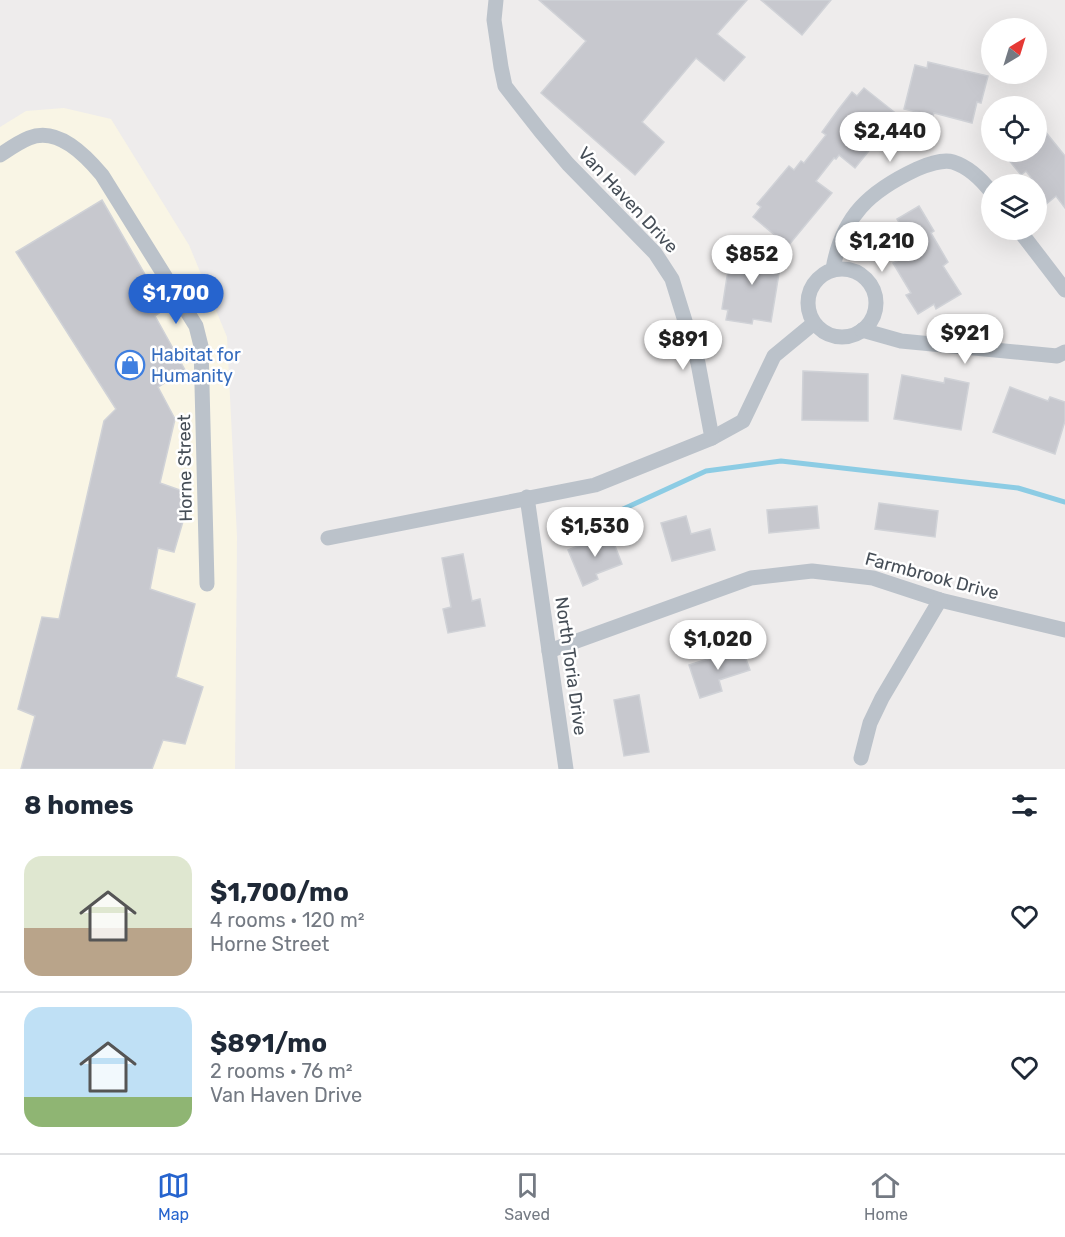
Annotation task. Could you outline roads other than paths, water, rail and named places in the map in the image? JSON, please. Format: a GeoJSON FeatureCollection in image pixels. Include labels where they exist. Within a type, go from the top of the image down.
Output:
{"type":"FeatureCollection","features":[{"type":"Feature","properties":{"kind":"street","name":"Van Haven Drive"},"geometry":{"type":"LineString","coordinates":[[496,0],[494,20],[505,86],[568,164],[654,253],[672,279],[698,363],[712,438]]}},
{"type":"Feature","properties":{"kind":"street","name":"Horne Street"},"geometry":{"type":"LineString","coordinates":[[0,155],[31,137],[48,136],[64,141],[86,156],[102,175],[196,326],[201,346],[207,584]]}},
{"type":"Feature","properties":{"kind":"street"},"geometry":{"type":"LineString","coordinates":[[833,269],[836,250],[842,234],[862,204],[891,181],[926,165],[951,161],[981,179]]}},
{"type":"Feature","properties":{"kind":"street"},"geometry":{"type":"LineString","coordinates":[[1027,240],[1065,290]]}},
{"type":"Feature","properties":{"kind":"street"},"geometry":{"type":"LineString","coordinates":[[833,269],[847,269],[859,273],[869,282],[875,294],[876,308],[871,321],[862,330],[850,336],[836,336],[824,332],[814,323],[808,310],[808,297],[812,284],[821,275],[833,269]]}},
{"type":"Feature","properties":{"kind":"street"},"geometry":{"type":"LineString","coordinates":[[328,538],[596,485],[712,438],[743,421],[774,356],[814,323]]}},
{"type":"Feature","properties":{"kind":"street"},"geometry":{"type":"LineString","coordinates":[[862,330],[901,341],[969,349],[1058,356],[1065,352]]}},
{"type":"Feature","properties":{"kind":"street","name":"North Toria Drive"},"geometry":{"type":"LineString","coordinates":[[527,497],[566,769]]}},
{"type":"Feature","properties":{"kind":"street","name":"Farmbrook Drive"},"geometry":{"type":"LineString","coordinates":[[549,651],[751,578],[812,571],[873,578],[940,600],[1065,630]]}},
{"type":"Feature","properties":{"kind":"street"},"geometry":{"type":"LineString","coordinates":[[861,758],[870,723],[878,706],[940,600]]}},
{"type":"Feature","properties":{"kind":"waterway"},"geometry":{"type":"LineString","coordinates":[[621,510],[706,471],[781,461],[1018,488],[1065,502]]}},
{"type":"Feature","properties":{"kind":"place","name":"Habitat for Humanity"},"geometry":{"type":"Point","coordinates":[130,365]}}]}
